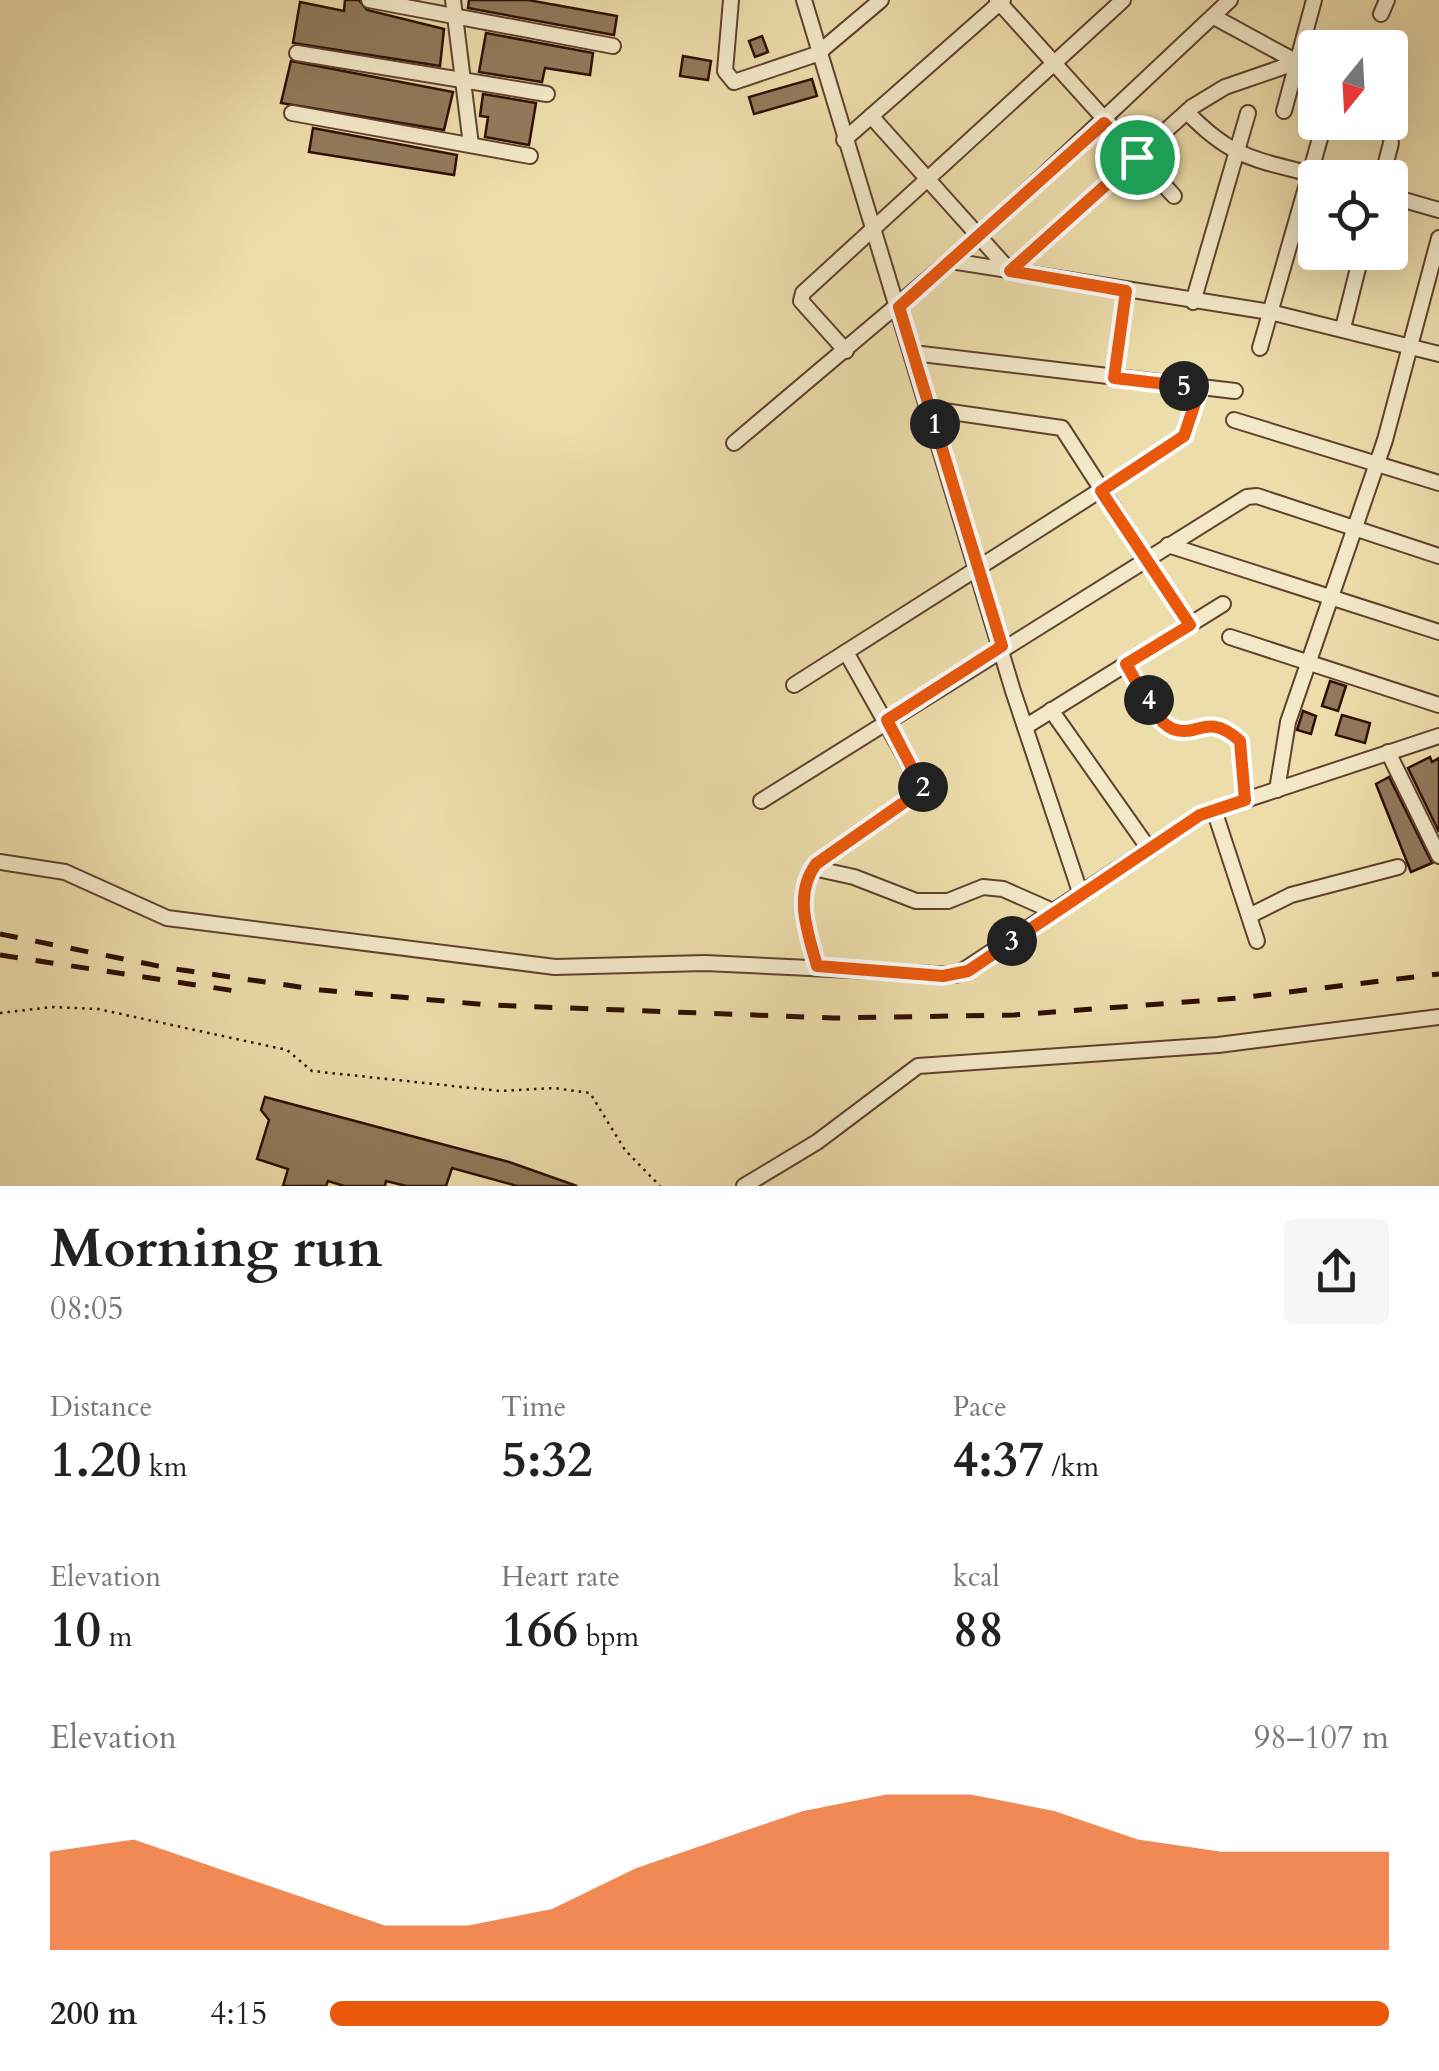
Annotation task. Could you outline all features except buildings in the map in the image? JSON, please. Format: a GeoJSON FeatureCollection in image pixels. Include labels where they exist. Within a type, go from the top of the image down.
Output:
{"type":"FeatureCollection","features":[{"type":"Feature","properties":{"kind":"street"},"geometry":{"type":"LineString","coordinates":[[369,0],[613,46]]}},
{"type":"Feature","properties":{"kind":"street"},"geometry":{"type":"LineString","coordinates":[[452,0],[471,146]]}},
{"type":"Feature","properties":{"kind":"street"},"geometry":{"type":"LineString","coordinates":[[731,0],[725,70],[728,80],[740,82],[817,54],[881,0]]}},
{"type":"Feature","properties":{"kind":"street"},"geometry":{"type":"LineString","coordinates":[[804,0],[817,54],[899,307],[1024,726],[1081,895]]}},
{"type":"Feature","properties":{"kind":"street"},"geometry":{"type":"LineString","coordinates":[[846,350],[802,296],[1124,0]]}},
{"type":"Feature","properties":{"kind":"street"},"geometry":{"type":"LineString","coordinates":[[734,443],[951,262],[1216,18],[1230,0]]}},
{"type":"Feature","properties":{"kind":"street"},"geometry":{"type":"LineString","coordinates":[[1284,111],[1314,0]]}},
{"type":"Feature","properties":{"kind":"street"},"geometry":{"type":"LineString","coordinates":[[844,140],[1000,1],[1104,123],[1174,196]]}},
{"type":"Feature","properties":{"kind":"street"},"geometry":{"type":"LineString","coordinates":[[1216,18],[1295,61]]}},
{"type":"Feature","properties":{"kind":"street"},"geometry":{"type":"LineString","coordinates":[[297,53],[546,94]]}},
{"type":"Feature","properties":{"kind":"street"},"geometry":{"type":"LineString","coordinates":[[1010,271],[1187,112],[1225,87],[1298,60]]}},
{"type":"Feature","properties":{"kind":"street"},"geometry":{"type":"LineString","coordinates":[[1187,112],[1214,140],[1236,154],[1298,170]]}},
{"type":"Feature","properties":{"kind":"street"},"geometry":{"type":"LineString","coordinates":[[292,113],[530,156]]}},
{"type":"Feature","properties":{"kind":"street"},"geometry":{"type":"LineString","coordinates":[[1193,302],[1248,113]]}},
{"type":"Feature","properties":{"kind":"street"},"geometry":{"type":"LineString","coordinates":[[871,116],[1010,271]]}},
{"type":"Feature","properties":{"kind":"street"},"geometry":{"type":"LineString","coordinates":[[1387,160],[1391,143]]}},
{"type":"Feature","properties":{"kind":"street"},"geometry":{"type":"LineString","coordinates":[[1408,201],[1439,210]]}},
{"type":"Feature","properties":{"kind":"street"},"geometry":{"type":"LineString","coordinates":[[1260,348],[1298,215]]}},
{"type":"Feature","properties":{"kind":"street"},"geometry":{"type":"LineString","coordinates":[[1276,790],[1280,752],[1376,464],[1439,238]]}},
{"type":"Feature","properties":{"kind":"street"},"geometry":{"type":"LineString","coordinates":[[951,262],[1270,312],[1439,354]]}},
{"type":"Feature","properties":{"kind":"street"},"geometry":{"type":"LineString","coordinates":[[1343,328],[1358,270]]}},
{"type":"Feature","properties":{"kind":"street"},"geometry":{"type":"LineString","coordinates":[[1114,378],[1126,291]]}},
{"type":"Feature","properties":{"kind":"street"},"geometry":{"type":"LineString","coordinates":[[913,353],[1235,391]]}},
{"type":"Feature","properties":{"kind":"street"},"geometry":{"type":"LineString","coordinates":[[794,685],[1184,436],[1200,388]]}},
{"type":"Feature","properties":{"kind":"street"},"geometry":{"type":"LineString","coordinates":[[930,409],[1059,426],[1190,625]]}},
{"type":"Feature","properties":{"kind":"street"},"geometry":{"type":"LineString","coordinates":[[1234,420],[1439,484]]}},
{"type":"Feature","properties":{"kind":"street"},"geometry":{"type":"LineString","coordinates":[[761,801],[1002,646],[1247,497],[1439,556]]}},
{"type":"Feature","properties":{"kind":"street"},"geometry":{"type":"LineString","coordinates":[[1168,545],[1439,632]]}},
{"type":"Feature","properties":{"kind":"street"},"geometry":{"type":"LineString","coordinates":[[1024,726],[1223,604]]}},
{"type":"Feature","properties":{"kind":"street"},"geometry":{"type":"LineString","coordinates":[[1230,636],[1439,705]]}},
{"type":"Feature","properties":{"kind":"street"},"geometry":{"type":"LineString","coordinates":[[817,966],[803,904],[813,868],[921,793],[922,784],[846,652]]}},
{"type":"Feature","properties":{"kind":"street"},"geometry":{"type":"LineString","coordinates":[[1126,664],[1164,723],[1180,730],[1214,725],[1240,741],[1245,800]]}},
{"type":"Feature","properties":{"kind":"street"},"geometry":{"type":"LineString","coordinates":[[1051,710],[1149,850]]}},
{"type":"Feature","properties":{"kind":"street"},"geometry":{"type":"LineString","coordinates":[[0,862],[65,872],[167,918],[555,967],[817,966],[956,975],[1214,810],[1439,736]]}},
{"type":"Feature","properties":{"kind":"street"},"geometry":{"type":"LineString","coordinates":[[1388,752],[1439,856]]}},
{"type":"Feature","properties":{"kind":"street"},"geometry":{"type":"LineString","coordinates":[[1214,810],[1251,915],[1256,941]]}},
{"type":"Feature","properties":{"kind":"street"},"geometry":{"type":"LineString","coordinates":[[1251,915],[1291,895],[1398,867]]}},
{"type":"Feature","properties":{"kind":"street"},"geometry":{"type":"LineString","coordinates":[[813,868],[854,877],[916,901],[948,901],[982,887],[1003,889],[1055,912]]}},
{"type":"Feature","properties":{"kind":"street"},"geometry":{"type":"LineString","coordinates":[[744,1186],[817,1142],[918,1066],[1218,1045],[1439,1017]]}},
{"type":"Feature","properties":{"kind":"path"},"geometry":{"type":"LineString","coordinates":[[0,1012],[52,1007],[98,1009],[288,1050],[312,1071],[500,1092],[554,1088],[590,1093],[625,1150],[660,1186]]}},
{"type":"Feature","properties":{"kind":"railway"},"geometry":{"type":"LineString","coordinates":[[0,934],[168,968],[321,990],[489,1005],[833,1018],[1014,1015],[1239,998],[1439,974]]}},
{"type":"Feature","properties":{"kind":"railway"},"geometry":{"type":"LineString","coordinates":[[0,955],[242,992]]}},
{"type":"Feature","properties":{"kind":"route"},"geometry":{"type":"LineString","coordinates":[[1104,123],[1137,157],[1010,271],[1126,291],[1114,378],[1200,388],[1188,432],[1101,491],[1190,625],[1126,664],[1164,723],[1180,730],[1214,725],[1230,731],[1240,741],[1245,751],[1241,770],[1245,800],[1200,815],[968,971],[943,976],[817,966],[803,904],[808,874],[816,864],[923,789],[887,720],[1002,646],[899,307],[1104,123]]}}]}
